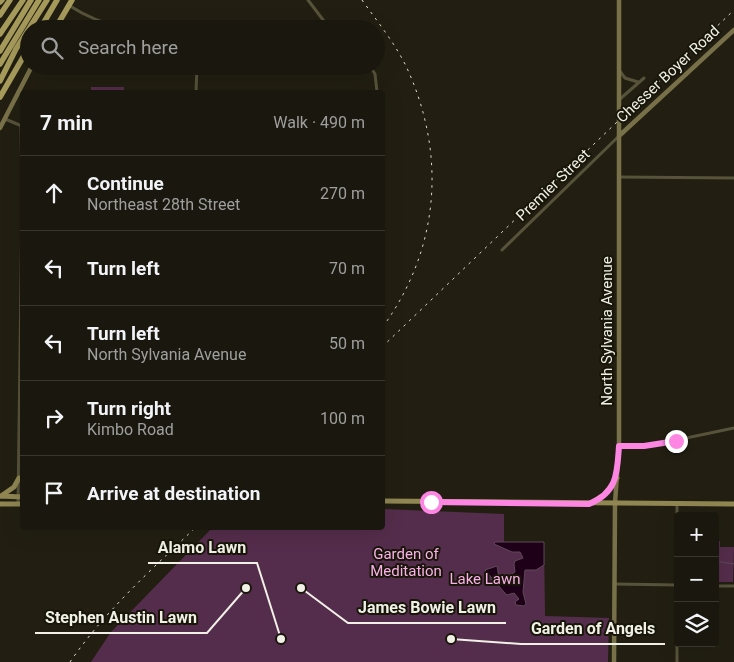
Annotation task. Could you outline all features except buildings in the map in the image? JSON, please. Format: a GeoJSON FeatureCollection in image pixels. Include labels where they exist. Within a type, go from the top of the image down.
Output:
{"type":"FeatureCollection","features":[{"type":"Feature","properties":{"kind":"highway"},"geometry":{"type":"LineString","coordinates":[[0,15],[10,0]]}},
{"type":"Feature","properties":{"kind":"highway"},"geometry":{"type":"LineString","coordinates":[[0,34],[14,16],[23,0]]}},
{"type":"Feature","properties":{"kind":"highway"},"geometry":{"type":"LineString","coordinates":[[0,51],[31,0]]}},
{"type":"Feature","properties":{"kind":"highway"},"geometry":{"type":"LineString","coordinates":[[26,20],[38,0]]}},
{"type":"Feature","properties":{"kind":"highway"},"geometry":{"type":"LineString","coordinates":[[34,20],[47,0]]}},
{"type":"Feature","properties":{"kind":"highway"},"geometry":{"type":"LineString","coordinates":[[46,20],[58,0]]}},
{"type":"Feature","properties":{"kind":"highway"},"geometry":{"type":"LineString","coordinates":[[61,20],[72,2]]}},
{"type":"Feature","properties":{"kind":"highway"},"geometry":{"type":"LineString","coordinates":[[0,64],[20,30]]}},
{"type":"Feature","properties":{"kind":"highway"},"geometry":{"type":"LineString","coordinates":[[0,81],[20,43]]}},
{"type":"Feature","properties":{"kind":"highway"},"geometry":{"type":"LineString","coordinates":[[0,97],[20,63]]}},
{"type":"Feature","properties":{"kind":"main road","name":"North Sylvania Avenue"},"geometry":{"type":"LineString","coordinates":[[614,662],[613,584],[619,446],[619,0]]}},
{"type":"Feature","properties":{"kind":"main road","name":"Chesser Boyer Road"},"geometry":{"type":"LineString","coordinates":[[619,136],[734,30]]}},
{"type":"Feature","properties":{"kind":"main road"},"geometry":{"type":"LineString","coordinates":[[0,128],[27,75]]}},
{"type":"Feature","properties":{"kind":"main road"},"geometry":{"type":"LineString","coordinates":[[0,496],[14,487],[19,478]]}},
{"type":"Feature","properties":{"kind":"main road"},"geometry":{"type":"LineString","coordinates":[[589,504],[605,494],[617,478]]}},
{"type":"Feature","properties":{"kind":"main road"},"geometry":{"type":"LineString","coordinates":[[0,496],[20,497]]}},
{"type":"Feature","properties":{"kind":"main road"},"geometry":{"type":"LineString","coordinates":[[385,501],[734,504]]}},
{"type":"Feature","properties":{"kind":"main road"},"geometry":{"type":"LineString","coordinates":[[0,504],[20,504]]}},
{"type":"Feature","properties":{"kind":"street"},"geometry":{"type":"LineString","coordinates":[[308,0],[323,20]]}},
{"type":"Feature","properties":{"kind":"street"},"geometry":{"type":"LineString","coordinates":[[72,2],[83,14],[96,20]]}},
{"type":"Feature","properties":{"kind":"street"},"geometry":{"type":"LineString","coordinates":[[619,70],[625,78],[639,82]]}},
{"type":"Feature","properties":{"kind":"street"},"geometry":{"type":"LineString","coordinates":[[196,75],[196,90]]}},
{"type":"Feature","properties":{"kind":"street"},"geometry":{"type":"LineString","coordinates":[[375,75],[377,90]]}},
{"type":"Feature","properties":{"kind":"street"},"geometry":{"type":"LineString","coordinates":[[619,100],[644,78]]}},
{"type":"Feature","properties":{"kind":"street"},"geometry":{"type":"LineString","coordinates":[[4,119],[20,125]]}},
{"type":"Feature","properties":{"kind":"street","name":"Premier Street"},"geometry":{"type":"LineString","coordinates":[[502,250],[619,136]]}},
{"type":"Feature","properties":{"kind":"street"},"geometry":{"type":"LineString","coordinates":[[620,177],[734,178]]}},
{"type":"Feature","properties":{"kind":"street"},"geometry":{"type":"LineString","coordinates":[[20,387],[20,504]]}},
{"type":"Feature","properties":{"kind":"street"},"geometry":{"type":"LineString","coordinates":[[619,446],[653,445],[734,428]]}},
{"type":"Feature","properties":{"kind":"street"},"geometry":{"type":"LineString","coordinates":[[677,504],[677,557]]}},
{"type":"Feature","properties":{"kind":"street"},"geometry":{"type":"LineString","coordinates":[[613,584],[674,585]]}},
{"type":"Feature","properties":{"kind":"street"},"geometry":{"type":"LineString","coordinates":[[719,586],[734,586]]}},
{"type":"Feature","properties":{"kind":"street"},"geometry":{"type":"LineString","coordinates":[[677,602],[677,662]]}},
{"type":"Feature","properties":{"kind":"green space"},"geometry":{"type":"Polygon","coordinates":[[[91,87],[124,87],[124,90],[91,90],[91,87]]]}},
{"type":"Feature","properties":{"kind":"green space"},"geometry":{"type":"Polygon","coordinates":[[[385,509],[504,514],[504,542],[544,542],[545,616],[609,618],[608,662],[91,662],[111,632],[210,530],[385,530],[385,509]]]}},
{"type":"Feature","properties":{"kind":"green space"},"geometry":{"type":"Polygon","coordinates":[[[719,541],[720,547],[734,547],[733,582],[719,582],[719,541]]]}},
{"type":"Feature","properties":{"kind":"shaded area"},"geometry":{"type":"Polygon","coordinates":[[[495,542],[544,542],[544,565],[536,570],[525,570],[523,592],[526,604],[524,606],[516,605],[515,602],[519,599],[514,593],[507,595],[485,570],[497,566],[499,578],[502,580],[515,572],[515,561],[523,558],[520,552],[512,552],[494,544],[495,542]]]}},
{"type":"Feature","properties":{"kind":"waterway"},"geometry":{"type":"LineString","coordinates":[[719,562],[734,564]]}},
{"type":"Feature","properties":{"kind":"railway"},"geometry":{"type":"LineString","coordinates":[[362,0],[376,20]]}},
{"type":"Feature","properties":{"kind":"railway"},"geometry":{"type":"LineString","coordinates":[[385,344],[734,10]]}},
{"type":"Feature","properties":{"kind":"railway"},"geometry":{"type":"LineString","coordinates":[[385,32],[406,66],[419,99],[428,133],[432,167],[431,200],[426,234],[416,266],[401,298],[385,323]]}},
{"type":"Feature","properties":{"kind":"railway"},"geometry":{"type":"LineString","coordinates":[[70,662],[113,608],[193,530]]}},
{"type":"Feature","properties":{"kind":"place","name":"Stephen Austin Lawn"},"geometry":{"type":"Point","coordinates":[246,588]}},
{"type":"Feature","properties":{"kind":"place","name":"James Bowie Lawn"},"geometry":{"type":"Point","coordinates":[301,588]}},
{"type":"Feature","properties":{"kind":"place","name":"Alamo Lawn"},"geometry":{"type":"Point","coordinates":[281,639]}},
{"type":"Feature","properties":{"kind":"place","name":"Garden of Angels"},"geometry":{"type":"Point","coordinates":[451,639]}},
{"type":"Feature","properties":{"kind":"route"},"geometry":{"type":"LineString","coordinates":[[431,502],[589,504],[605,494],[617,478],[619,446],[644,446],[676,441]]}},
{"type":"Feature","properties":{"kind":"park label","name":"Garden of Meditation"},"geometry":{"type":"Point","coordinates":[406,562]}},
{"type":"Feature","properties":{"kind":"park label","name":"Lake Lawn"},"geometry":{"type":"Point","coordinates":[485,579]}}]}
